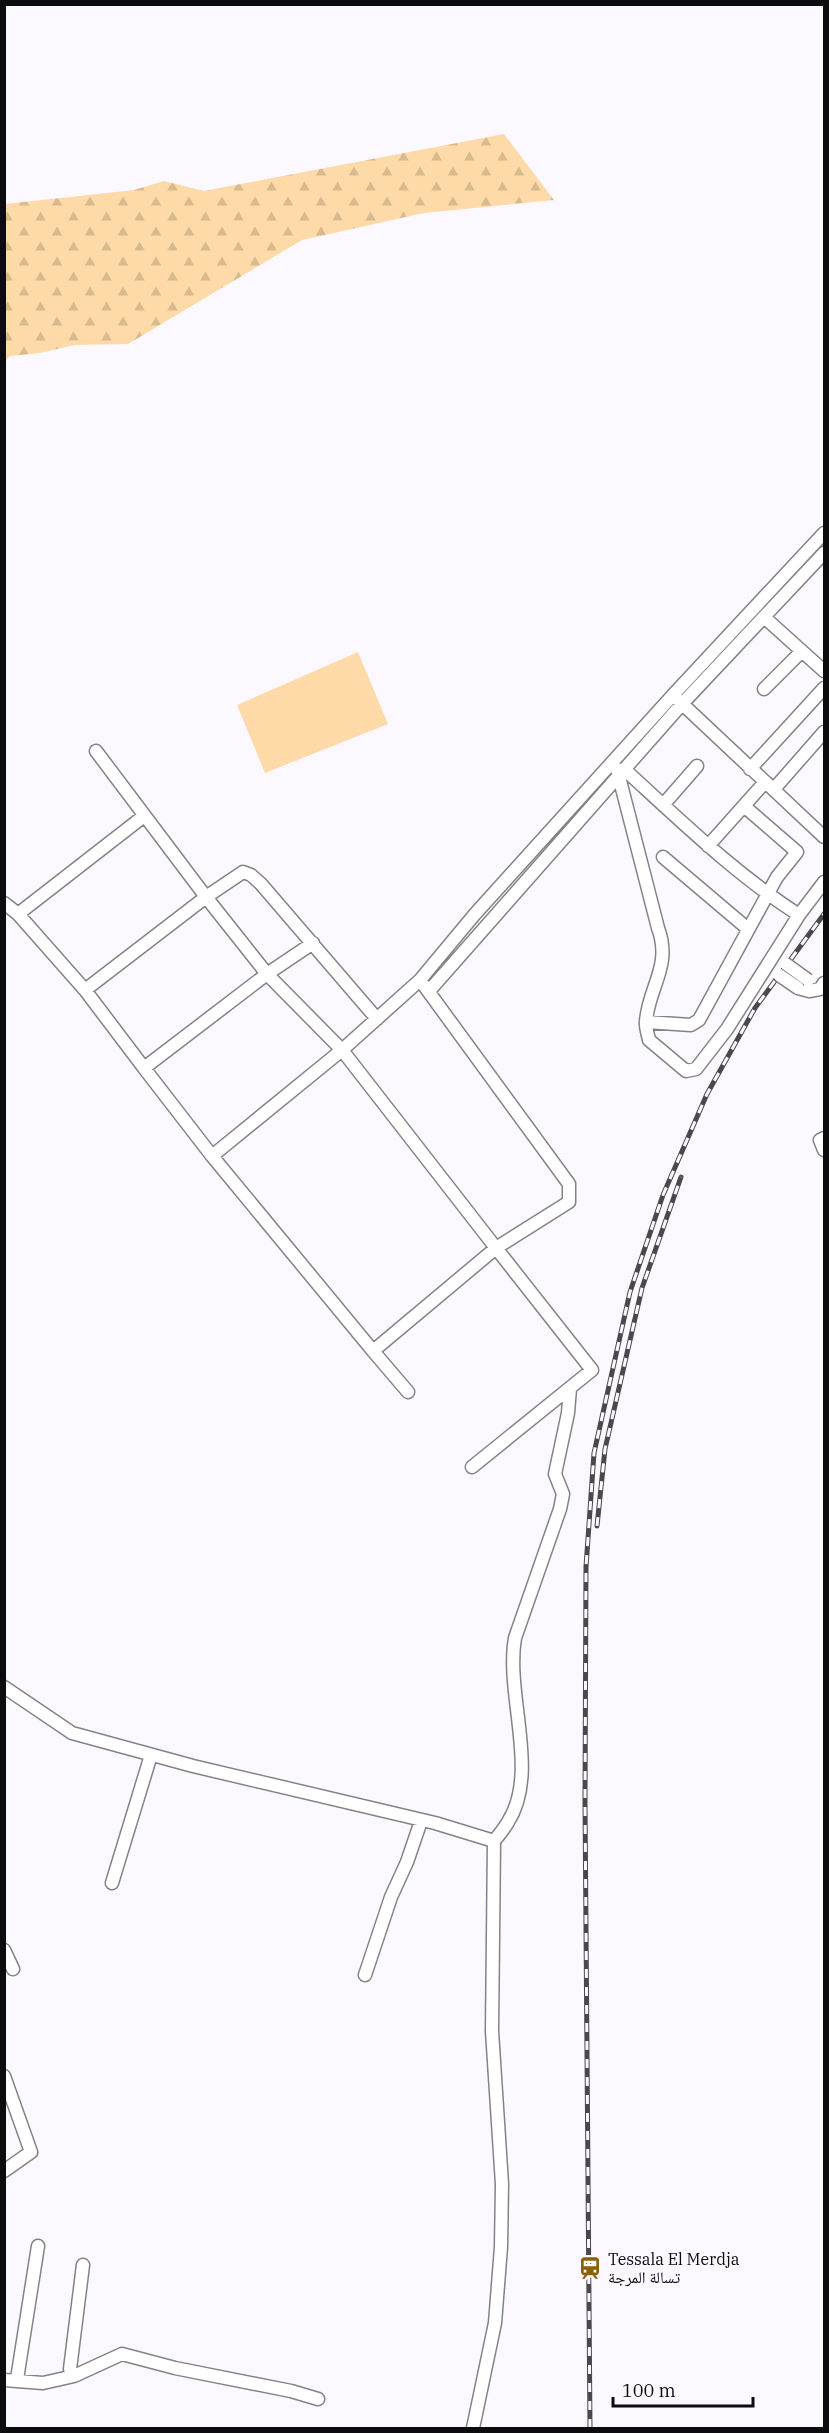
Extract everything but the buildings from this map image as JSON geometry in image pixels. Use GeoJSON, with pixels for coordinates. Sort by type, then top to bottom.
{"type":"FeatureCollection","features":[{"type":"Feature","properties":{"kind":"street"},"geometry":{"type":"LineString","coordinates":[[429,991],[677,700],[825,533]]}},
{"type":"Feature","properties":{"kind":"street"},"geometry":{"type":"LineString","coordinates":[[677,700],[764,617],[825,553]]}},
{"type":"Feature","properties":{"kind":"street"},"geometry":{"type":"LineString","coordinates":[[764,617],[825,671]]}},
{"type":"Feature","properties":{"kind":"street"},"geometry":{"type":"LineString","coordinates":[[764,689],[802,651]]}},
{"type":"Feature","properties":{"kind":"street"},"geometry":{"type":"LineString","coordinates":[[750,769],[825,688]]}},
{"type":"Feature","properties":{"kind":"street"},"geometry":{"type":"LineString","coordinates":[[677,700],[825,837]]}},
{"type":"Feature","properties":{"kind":"street"},"geometry":{"type":"LineString","coordinates":[[708,846],[744,806],[770,785],[825,732]]}},
{"type":"Feature","properties":{"kind":"street"},"geometry":{"type":"LineString","coordinates":[[96,751],[267,974],[342,1050],[592,1370],[472,1467]]}},
{"type":"Feature","properties":{"kind":"street"},"geometry":{"type":"LineString","coordinates":[[663,805],[697,765]]}},
{"type":"Feature","properties":{"kind":"street"},"geometry":{"type":"LineString","coordinates":[[619,769],[768,895],[799,915]]}},
{"type":"Feature","properties":{"kind":"street"},"geometry":{"type":"LineString","coordinates":[[212,1156],[342,1050],[420,980],[475,914],[619,769]]}},
{"type":"Feature","properties":{"kind":"street"},"geometry":{"type":"LineString","coordinates":[[619,769],[655,918],[664,944],[663,959],[646,1022],[649,1040],[686,1071],[696,1069],[727,1029],[799,915],[825,882]]}},
{"type":"Feature","properties":{"kind":"street"},"geometry":{"type":"LineString","coordinates":[[646,1022],[691,1025],[699,1020],[777,877],[797,852],[744,806]]}},
{"type":"Feature","properties":{"kind":"street"},"geometry":{"type":"LineString","coordinates":[[18,914],[144,816]]}},
{"type":"Feature","properties":{"kind":"street"},"geometry":{"type":"LineString","coordinates":[[663,856],[748,929]]}},
{"type":"Feature","properties":{"kind":"street"},"geometry":{"type":"LineString","coordinates":[[85,990],[206,897],[243,872],[251,875],[261,884],[377,1019]]}},
{"type":"Feature","properties":{"kind":"street"},"geometry":{"type":"LineString","coordinates":[[4,903],[18,914],[85,990],[212,1156],[408,1392]]}},
{"type":"Feature","properties":{"kind":"street"},"geometry":{"type":"LineString","coordinates":[[144,1068],[267,974],[313,943]]}},
{"type":"Feature","properties":{"kind":"street"},"geometry":{"type":"LineString","coordinates":[[770,961],[803,984],[825,982]]}},
{"type":"Feature","properties":{"kind":"street"},"geometry":{"type":"LineString","coordinates":[[373,1351],[496,1248],[569,1202],[569,1184],[420,980]]}},
{"type":"Feature","properties":{"kind":"street"},"geometry":{"type":"LineString","coordinates":[[825,1138],[820,1140],[825,1150]]}},
{"type":"Feature","properties":{"kind":"street"},"geometry":{"type":"LineString","coordinates":[[473,2428],[495,2323],[501,2247],[501,2184],[492,2031],[494,1841],[510,1820],[521,1785],[522,1764],[512,1659],[515,1638],[560,1509],[563,1494],[555,1474],[568,1413],[570,1388]]}},
{"type":"Feature","properties":{"kind":"street"},"geometry":{"type":"LineString","coordinates":[[4,1687],[72,1733],[151,1755],[421,1821],[435,1822],[494,1841]]}},
{"type":"Feature","properties":{"kind":"street"},"geometry":{"type":"LineString","coordinates":[[112,1883],[151,1755]]}},
{"type":"Feature","properties":{"kind":"street"},"geometry":{"type":"LineString","coordinates":[[365,1975],[391,1897],[407,1862],[421,1821]]}},
{"type":"Feature","properties":{"kind":"street"},"geometry":{"type":"LineString","coordinates":[[4,1950],[13,1969]]}},
{"type":"Feature","properties":{"kind":"street"},"geometry":{"type":"LineString","coordinates":[[4,2076],[31,2152],[4,2171]]}},
{"type":"Feature","properties":{"kind":"street"},"geometry":{"type":"LineString","coordinates":[[38,2246],[11,2380],[42,2383],[74,2376],[122,2355],[291,2391],[318,2399]]}},
{"type":"Feature","properties":{"kind":"street"},"geometry":{"type":"LineString","coordinates":[[74,2376],[70,2369],[83,2265]]}},
{"type":"Feature","properties":{"kind":"green space"},"geometry":{"type":"Polygon","coordinates":[[[504,134],[554,200],[424,213],[302,240],[128,344],[75,345],[40,353],[10,356],[5,362],[5,204],[134,190],[164,181],[204,191],[504,134]]]}},
{"type":"Feature","properties":{"kind":"green space"},"geometry":{"type":"Polygon","coordinates":[[[358,652],[388,724],[265,773],[237,705],[358,652]]]}},
{"type":"Feature","properties":{"kind":"railway"},"geometry":{"type":"LineString","coordinates":[[590,2428],[585,1802],[586,1567],[594,1453],[630,1292],[663,1195],[707,1094],[755,1008],[824,914]]}},
{"type":"Feature","properties":{"kind":"railway"},"geometry":{"type":"LineString","coordinates":[[597,1526],[605,1449],[642,1288],[681,1177]]}},
{"type":"Feature","properties":{"kind":"place","name":"Tessala El Merdja تسالة المرجة"},"geometry":{"type":"Point","coordinates":[590,2268]}}]}
